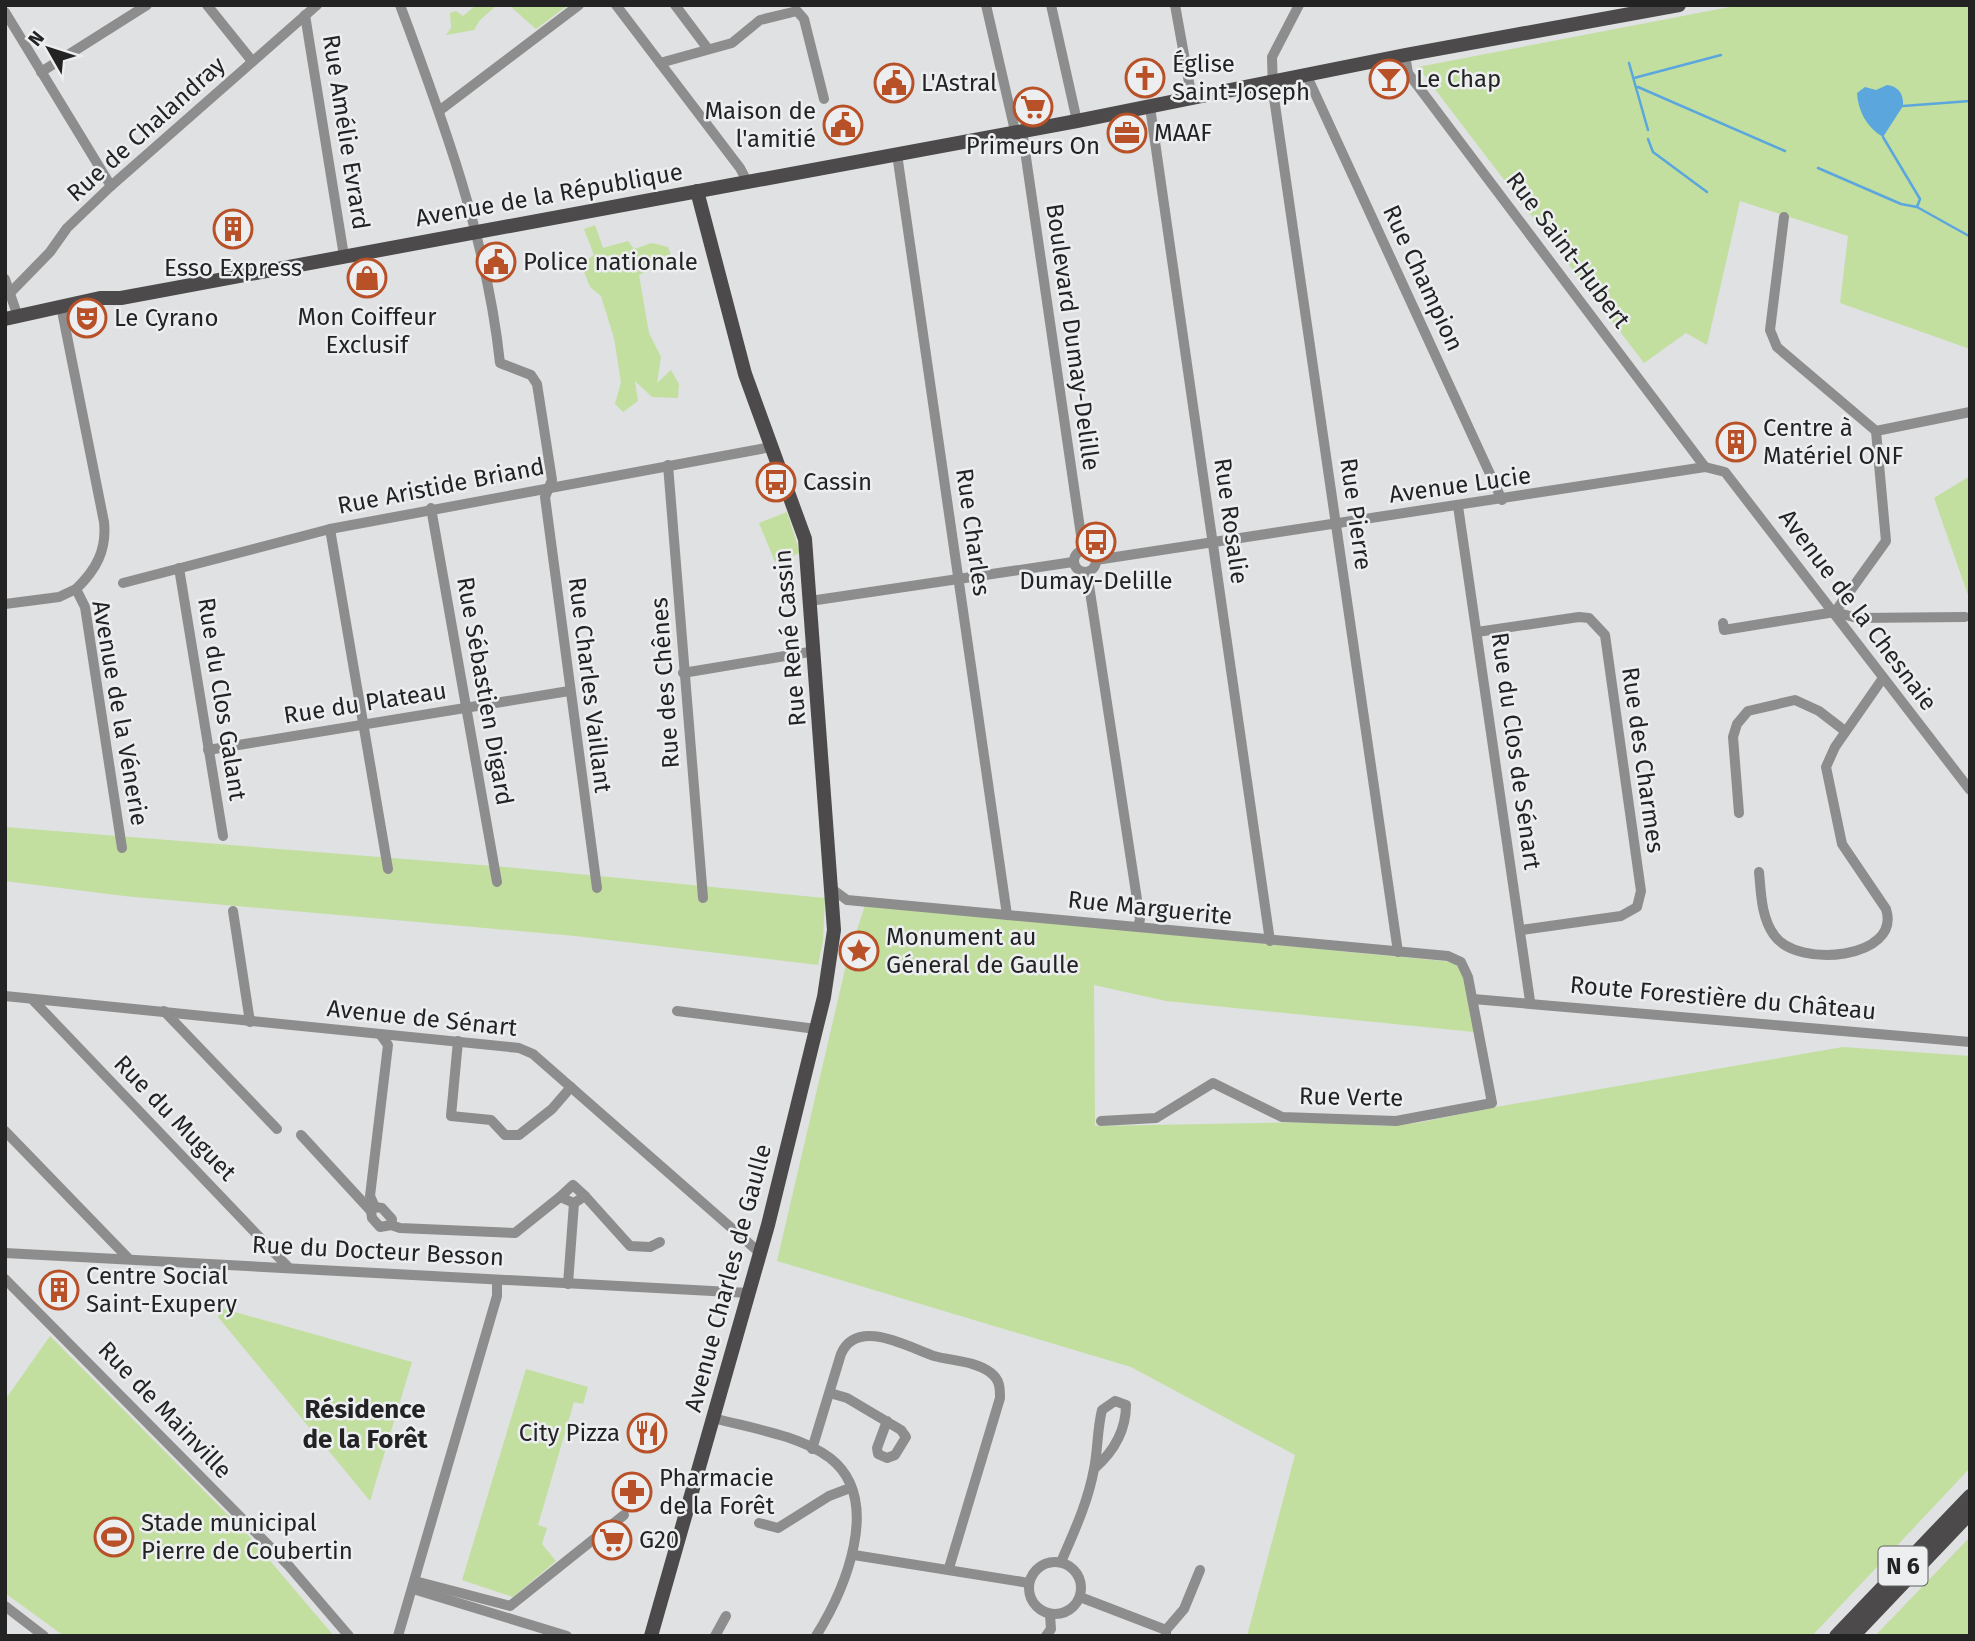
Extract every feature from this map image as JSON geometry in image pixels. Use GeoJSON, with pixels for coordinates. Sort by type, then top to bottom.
{"type":"FeatureCollection","features":[{"type":"Feature","properties":{"kind":"main road","name":"Avenue de la République"},"geometry":{"type":"LineString","coordinates":[[12,318],[61,306],[748,183],[1192,99],[1405,55],[1679,5]]}},
{"type":"Feature","properties":{"kind":"main road","name":"Rue René Cassin"},"geometry":{"type":"LineString","coordinates":[[697,191],[745,374],[805,539],[834,930]]}},
{"type":"Feature","properties":{"kind":"main road","name":"Avenue Charles de Gaulle"},"geometry":{"type":"LineString","coordinates":[[651,1636],[760,1253],[816,1029],[834,930]]}},
{"type":"Feature","properties":{"kind":"main road","name":"N 6"},"geometry":{"type":"LineString","coordinates":[[1836,1636],[1970,1496]]}},
{"type":"Feature","properties":{"kind":"main road","name":"N 6"},"geometry":{"type":"LineString","coordinates":[[1853,1636],[1970,1513]]}},
{"type":"Feature","properties":{"kind":"street"},"geometry":{"type":"LineString","coordinates":[[41,72],[147,5]]}},
{"type":"Feature","properties":{"kind":"street"},"geometry":{"type":"LineString","coordinates":[[207,5],[252,61]]}},
{"type":"Feature","properties":{"kind":"street","name":"Rue de Chalandray"},"geometry":{"type":"LineString","coordinates":[[11,292],[50,252],[67,228],[111,186],[317,5]]}},
{"type":"Feature","properties":{"kind":"street"},"geometry":{"type":"LineString","coordinates":[[400,5],[439,111],[475,231]]}},
{"type":"Feature","properties":{"kind":"street"},"geometry":{"type":"LineString","coordinates":[[439,111],[579,5]]}},
{"type":"Feature","properties":{"kind":"street"},"geometry":{"type":"LineString","coordinates":[[616,5],[740,168],[748,183]]}},
{"type":"Feature","properties":{"kind":"street"},"geometry":{"type":"LineString","coordinates":[[675,5],[709,49]]}},
{"type":"Feature","properties":{"kind":"street","name":"Boulevard Dumay-Delille"},"geometry":{"type":"LineString","coordinates":[[986,5],[1018,130],[1083,549]]}},
{"type":"Feature","properties":{"kind":"street"},"geometry":{"type":"LineString","coordinates":[[1051,5],[1077,121]]}},
{"type":"Feature","properties":{"kind":"street"},"geometry":{"type":"LineString","coordinates":[[1175,5],[1192,99]]}},
{"type":"Feature","properties":{"kind":"street","name":"Rue Pierre"},"geometry":{"type":"LineString","coordinates":[[1299,5],[1272,57],[1273,82],[1398,952]]}},
{"type":"Feature","properties":{"kind":"street"},"geometry":{"type":"LineString","coordinates":[[660,63],[732,43],[760,20],[797,11],[804,19],[824,99]]}},
{"type":"Feature","properties":{"kind":"street"},"geometry":{"type":"LineString","coordinates":[[5,12],[111,186]]}},
{"type":"Feature","properties":{"kind":"street","name":"Rue Amélie Evrard"},"geometry":{"type":"LineString","coordinates":[[306,15],[344,256]]}},
{"type":"Feature","properties":{"kind":"street","name":"Rue Saint-Hubert"},"geometry":{"type":"LineString","coordinates":[[1405,55],[1408,73],[1705,467]]}},
{"type":"Feature","properties":{"kind":"street","name":"Rue Champion"},"geometry":{"type":"LineString","coordinates":[[1306,74],[1502,500]]}},
{"type":"Feature","properties":{"kind":"street","name":"Rue Rosalie"},"geometry":{"type":"LineString","coordinates":[[1150,107],[1270,941]]}},
{"type":"Feature","properties":{"kind":"street","name":"Rue Charles"},"geometry":{"type":"LineString","coordinates":[[897,154],[1007,915]]}},
{"type":"Feature","properties":{"kind":"street"},"geometry":{"type":"LineString","coordinates":[[1784,217],[1770,330],[1777,347],[1876,430],[1886,541],[1835,612]]}},
{"type":"Feature","properties":{"kind":"street","name":"Rue Charles Vaillant"},"geometry":{"type":"LineString","coordinates":[[475,231],[500,363],[531,375],[537,384],[552,480],[545,497],[597,888]]}},
{"type":"Feature","properties":{"kind":"street"},"geometry":{"type":"LineString","coordinates":[[5,279],[11,292],[12,318]]}},
{"type":"Feature","properties":{"kind":"street","name":"Avenue de la Vénerie"},"geometry":{"type":"LineString","coordinates":[[61,306],[106,535],[101,556],[89,576],[76,589],[85,607],[122,848]]}},
{"type":"Feature","properties":{"kind":"street"},"geometry":{"type":"LineString","coordinates":[[1876,430],[1970,412]]}},
{"type":"Feature","properties":{"kind":"street","name":"Rue Aristide Briand"},"geometry":{"type":"LineString","coordinates":[[123,583],[330,528],[771,447]]}},
{"type":"Feature","properties":{"kind":"street","name":"Rue des Chênes"},"geometry":{"type":"LineString","coordinates":[[668,465],[703,898]]}},
{"type":"Feature","properties":{"kind":"street","name":"Avenue Lucie"},"geometry":{"type":"LineString","coordinates":[[1096,560],[1705,467]]}},
{"type":"Feature","properties":{"kind":"street","name":"Avenue de la Chesnaie"},"geometry":{"type":"LineString","coordinates":[[1705,467],[1726,472],[1970,790]]}},
{"type":"Feature","properties":{"kind":"street","name":"Rue du Clos de Sénart"},"geometry":{"type":"LineString","coordinates":[[1458,506],[1530,1001]]}},
{"type":"Feature","properties":{"kind":"street","name":"Rue Sébastien Digard"},"geometry":{"type":"LineString","coordinates":[[431,508],[497,882]]}},
{"type":"Feature","properties":{"kind":"street"},"geometry":{"type":"LineString","coordinates":[[330,528],[388,869]]}},
{"type":"Feature","properties":{"kind":"street"},"geometry":{"type":"LineString","coordinates":[[1083,549],[1093,553],[1096,560],[1095,566],[1087,572],[1077,569],[1073,562],[1076,553],[1083,549]]}},
{"type":"Feature","properties":{"kind":"street"},"geometry":{"type":"LineString","coordinates":[[810,601],[1073,562]]}},
{"type":"Feature","properties":{"kind":"street","name":"Rue du Clos Galant"},"geometry":{"type":"LineString","coordinates":[[179,568],[223,836]]}},
{"type":"Feature","properties":{"kind":"street"},"geometry":{"type":"LineString","coordinates":[[1087,572],[1140,919],[1139,927]]}},
{"type":"Feature","properties":{"kind":"street"},"geometry":{"type":"LineString","coordinates":[[5,604],[59,597],[76,589]]}},
{"type":"Feature","properties":{"kind":"street"},"geometry":{"type":"LineString","coordinates":[[1723,623],[1724,630],[1835,612],[1857,618],[1965,617]]}},
{"type":"Feature","properties":{"kind":"street","name":"Rue des Charmes"},"geometry":{"type":"LineString","coordinates":[[1478,632],[1579,617],[1589,618],[1605,635],[1641,891],[1637,907],[1621,916],[1521,930]]}},
{"type":"Feature","properties":{"kind":"street"},"geometry":{"type":"LineString","coordinates":[[683,673],[815,651]]}},
{"type":"Feature","properties":{"kind":"street"},"geometry":{"type":"LineString","coordinates":[[1759,872],[1762,906],[1768,923],[1774,935],[1788,949],[1806,954],[1858,952],[1886,930],[1889,919],[1886,909],[1842,845],[1826,767],[1845,731],[1883,678]]}},
{"type":"Feature","properties":{"kind":"street","name":"Rue du Plateau"},"geometry":{"type":"LineString","coordinates":[[208,750],[569,691]]}},
{"type":"Feature","properties":{"kind":"street"},"geometry":{"type":"LineString","coordinates":[[1738,813],[1733,737],[1737,724],[1748,711],[1794,699],[1819,711],[1845,731]]}},
{"type":"Feature","properties":{"kind":"street"},"geometry":{"type":"LineString","coordinates":[[832,889],[847,900],[834,930]]}},
{"type":"Feature","properties":{"kind":"street","name":"Rue Marguerite"},"geometry":{"type":"LineString","coordinates":[[847,900],[1448,956],[1461,962],[1473,999]]}},
{"type":"Feature","properties":{"kind":"street"},"geometry":{"type":"LineString","coordinates":[[233,911],[250,1022]]}},
{"type":"Feature","properties":{"kind":"street","name":"Avenue de Sénart"},"geometry":{"type":"LineString","coordinates":[[5,996],[458,1041],[511,1047],[533,1054],[760,1253]]}},
{"type":"Feature","properties":{"kind":"street","name":"Rue du Muguet"},"geometry":{"type":"LineString","coordinates":[[32,999],[288,1267]]}},
{"type":"Feature","properties":{"kind":"street","name":"Route Forestière du Château"},"geometry":{"type":"LineString","coordinates":[[1473,999],[1530,1001],[1970,1042]]}},
{"type":"Feature","properties":{"kind":"street","name":"Rue Verte"},"geometry":{"type":"LineString","coordinates":[[1101,1121],[1156,1118],[1213,1083],[1282,1117],[1396,1121],[1492,1102],[1473,999]]}},
{"type":"Feature","properties":{"kind":"street"},"geometry":{"type":"LineString","coordinates":[[164,1011],[277,1129]]}},
{"type":"Feature","properties":{"kind":"street"},"geometry":{"type":"LineString","coordinates":[[677,1011],[816,1029]]}},
{"type":"Feature","properties":{"kind":"street"},"geometry":{"type":"LineString","coordinates":[[373,1209],[370,1196],[388,1045],[380,1034]]}},
{"type":"Feature","properties":{"kind":"street"},"geometry":{"type":"LineString","coordinates":[[458,1041],[451,1116],[491,1120],[505,1135],[519,1135],[551,1109],[571,1087]]}},
{"type":"Feature","properties":{"kind":"street"},"geometry":{"type":"LineString","coordinates":[[5,1131],[128,1258]]}},
{"type":"Feature","properties":{"kind":"street"},"geometry":{"type":"LineString","coordinates":[[300,1135],[373,1209],[388,1213],[392,1219],[391,1225],[400,1228],[515,1233],[573,1185],[580,1200],[630,1246],[650,1247],[660,1241]]}},
{"type":"Feature","properties":{"kind":"street"},"geometry":{"type":"LineString","coordinates":[[559,1198],[580,1200]]}},
{"type":"Feature","properties":{"kind":"street"},"geometry":{"type":"LineString","coordinates":[[568,1284],[580,1200]]}},
{"type":"Feature","properties":{"kind":"street","name":"Rue du Docteur Besson"},"geometry":{"type":"LineString","coordinates":[[5,1254],[128,1258],[749,1293]]}},
{"type":"Feature","properties":{"kind":"street"},"geometry":{"type":"LineString","coordinates":[[398,1636],[497,1296],[497,1280]]}},
{"type":"Feature","properties":{"kind":"street","name":"Rue de Mainville"},"geometry":{"type":"LineString","coordinates":[[7,1284],[289,1566],[349,1636]]}},
{"type":"Feature","properties":{"kind":"street"},"geometry":{"type":"LineString","coordinates":[[813,1449],[844,1346],[865,1337],[886,1338],[935,1356],[984,1368],[994,1375],[1000,1385],[1000,1398],[949,1568]]}},
{"type":"Feature","properties":{"kind":"street"},"geometry":{"type":"LineString","coordinates":[[830,1393],[847,1398],[887,1421]]}},
{"type":"Feature","properties":{"kind":"street"},"geometry":{"type":"LineString","coordinates":[[1060,1562],[1087,1499],[1095,1468],[1096,1437],[1102,1410],[1115,1401],[1126,1405],[1126,1420],[1117,1442],[1110,1455],[1095,1468]]}},
{"type":"Feature","properties":{"kind":"street"},"geometry":{"type":"LineString","coordinates":[[713,1418],[813,1449],[829,1458],[843,1471],[855,1508],[853,1555],[837,1599],[816,1636]]}},
{"type":"Feature","properties":{"kind":"street"},"geometry":{"type":"LineString","coordinates":[[759,1523],[778,1528],[829,1496],[850,1488]]}},
{"type":"Feature","properties":{"kind":"street"},"geometry":{"type":"LineString","coordinates":[[414,1585],[510,1606],[624,1516]]}},
{"type":"Feature","properties":{"kind":"street"},"geometry":{"type":"LineString","coordinates":[[853,1555],[949,1568],[1028,1583]]}},
{"type":"Feature","properties":{"kind":"street"},"geometry":{"type":"LineString","coordinates":[[1060,1562],[1069,1566],[1080,1578],[1080,1597],[1070,1610],[1050,1615],[1034,1606],[1028,1583],[1042,1565],[1060,1562]]}},
{"type":"Feature","properties":{"kind":"street"},"geometry":{"type":"LineString","coordinates":[[1080,1597],[1166,1633],[1184,1609],[1200,1570]]}},
{"type":"Feature","properties":{"kind":"street"},"geometry":{"type":"LineString","coordinates":[[414,1585],[567,1636]]}},
{"type":"Feature","properties":{"kind":"street"},"geometry":{"type":"LineString","coordinates":[[5,1606],[44,1636]]}},
{"type":"Feature","properties":{"kind":"street"},"geometry":{"type":"LineString","coordinates":[[1046,1636],[1051,1629],[1050,1615]]}},
{"type":"Feature","properties":{"kind":"street"},"geometry":{"type":"LineString","coordinates":[[715,1636],[726,1616]]}},
{"type":"Feature","properties":{"kind":"green space"},"geometry":{"type":"Polygon","coordinates":[[[476,5],[497,5],[480,20],[474,30],[446,35],[451,28],[450,13],[456,11],[463,16],[476,5]]]}},
{"type":"Feature","properties":{"kind":"green space"},"geometry":{"type":"Polygon","coordinates":[[[509,5],[568,5],[536,29],[509,5]]]}},
{"type":"Feature","properties":{"kind":"green space"},"geometry":{"type":"Polygon","coordinates":[[[1740,5],[1970,5],[1970,349],[1840,303],[1848,236],[1740,201],[1707,345],[1686,333],[1644,363],[1418,67],[1740,5]]]}},
{"type":"Feature","properties":{"kind":"green space"},"geometry":{"type":"Polygon","coordinates":[[[595,225],[603,248],[628,241],[634,249],[652,243],[668,247],[673,261],[639,275],[649,333],[661,357],[657,383],[671,370],[679,384],[678,398],[652,397],[635,381],[638,401],[623,412],[615,404],[621,382],[614,338],[601,296],[590,287],[581,264],[594,255],[584,229],[595,225]]]}},
{"type":"Feature","properties":{"kind":"green space"},"geometry":{"type":"Polygon","coordinates":[[[1970,476],[1970,612],[1968,595],[1934,498],[1970,476]]]}},
{"type":"Feature","properties":{"kind":"green space"},"geometry":{"type":"Polygon","coordinates":[[[787,512],[800,553],[775,562],[759,523],[787,512]]]}},
{"type":"Feature","properties":{"kind":"green space"},"geometry":{"type":"Polygon","coordinates":[[[5,827],[505,867],[825,898],[823,941],[818,965],[575,936],[124,896],[5,881],[5,827]]]}},
{"type":"Feature","properties":{"kind":"green space"},"geometry":{"type":"Polygon","coordinates":[[[865,905],[1453,962],[1463,972],[1474,1032],[1166,1001],[1094,985],[1095,1126],[1316,1122],[1385,1126],[1417,1123],[1843,1047],[1970,1056],[1970,1468],[1812,1636],[1247,1636],[1295,1455],[1131,1367],[777,1261],[847,961],[865,905]]]}},
{"type":"Feature","properties":{"kind":"green space"},"geometry":{"type":"Polygon","coordinates":[[[221,1308],[412,1362],[370,1501],[218,1317],[221,1308]]]}},
{"type":"Feature","properties":{"kind":"green space"},"geometry":{"type":"Polygon","coordinates":[[[50,1336],[248,1535],[334,1636],[64,1636],[5,1593],[5,1400],[50,1336]]]}},
{"type":"Feature","properties":{"kind":"green space"},"geometry":{"type":"Polygon","coordinates":[[[526,1369],[588,1387],[583,1404],[574,1402],[538,1525],[547,1528],[542,1544],[556,1561],[513,1597],[462,1580],[526,1369]]]}},
{"type":"Feature","properties":{"kind":"green space"},"geometry":{"type":"Polygon","coordinates":[[[1970,1537],[1970,1636],[1875,1636],[1970,1537]]]}},
{"type":"Feature","properties":{"kind":"water"},"geometry":{"type":"Polygon","coordinates":[[[1887,85],[1900,92],[1903,106],[1883,137],[1872,129],[1864,118],[1857,93],[1865,87],[1876,90],[1887,85]]]}},
{"type":"Feature","properties":{"kind":"waterway"},"geometry":{"type":"LineString","coordinates":[[1634,78],[1721,55]]}},
{"type":"Feature","properties":{"kind":"waterway"},"geometry":{"type":"LineString","coordinates":[[1629,63],[1648,130]]}},
{"type":"Feature","properties":{"kind":"waterway"},"geometry":{"type":"LineString","coordinates":[[1638,87],[1785,151]]}},
{"type":"Feature","properties":{"kind":"waterway"},"geometry":{"type":"LineString","coordinates":[[1903,106],[1970,101]]}},
{"type":"Feature","properties":{"kind":"waterway"},"geometry":{"type":"LineString","coordinates":[[1883,137],[1920,199],[1917,207]]}},
{"type":"Feature","properties":{"kind":"waterway"},"geometry":{"type":"LineString","coordinates":[[1648,139],[1653,152],[1707,192]]}},
{"type":"Feature","properties":{"kind":"waterway"},"geometry":{"type":"LineString","coordinates":[[1818,168],[1901,204],[1917,207],[1969,236]]}},
{"type":"Feature","properties":{"kind":"place","name":"Église Saint-Joseph"},"geometry":{"type":"Point","coordinates":[1145,78]}},
{"type":"Feature","properties":{"kind":"place","name":"Le Chap"},"geometry":{"type":"Point","coordinates":[1389,79]}},
{"type":"Feature","properties":{"kind":"place","name":"L'Astral"},"geometry":{"type":"Point","coordinates":[894,83]}},
{"type":"Feature","properties":{"kind":"place","name":"Primeurs On"},"geometry":{"type":"Point","coordinates":[1033,107]}},
{"type":"Feature","properties":{"kind":"place","name":"Maison de l'amitié"},"geometry":{"type":"Point","coordinates":[843,125]}},
{"type":"Feature","properties":{"kind":"place","name":"MAAF"},"geometry":{"type":"Point","coordinates":[1127,133]}},
{"type":"Feature","properties":{"kind":"place","name":"Esso Express"},"geometry":{"type":"Point","coordinates":[233,229]}},
{"type":"Feature","properties":{"kind":"place","name":"Police nationale"},"geometry":{"type":"Point","coordinates":[496,262]}},
{"type":"Feature","properties":{"kind":"place","name":"Mon Coiffeur Exclusif"},"geometry":{"type":"Point","coordinates":[367,278]}},
{"type":"Feature","properties":{"kind":"place","name":"Le Cyrano"},"geometry":{"type":"Point","coordinates":[87,318]}},
{"type":"Feature","properties":{"kind":"place","name":"Centre à Matériel ONF"},"geometry":{"type":"Point","coordinates":[1736,442]}},
{"type":"Feature","properties":{"kind":"place","name":"Cassin"},"geometry":{"type":"Point","coordinates":[776,482]}},
{"type":"Feature","properties":{"kind":"place","name":"Dumay-Delille"},"geometry":{"type":"Point","coordinates":[1096,542]}},
{"type":"Feature","properties":{"kind":"place","name":"Monument au Géneral de Gaulle"},"geometry":{"type":"Point","coordinates":[859,951]}},
{"type":"Feature","properties":{"kind":"place","name":"Centre Social Saint-Exupery"},"geometry":{"type":"Point","coordinates":[59,1290]}},
{"type":"Feature","properties":{"kind":"place","name":"City Pizza"},"geometry":{"type":"Point","coordinates":[647,1433]}},
{"type":"Feature","properties":{"kind":"place","name":"Pharmacie de la Forêt"},"geometry":{"type":"Point","coordinates":[632,1492]}},
{"type":"Feature","properties":{"kind":"place","name":"Stade municipal Pierre de Coubertin"},"geometry":{"type":"Point","coordinates":[114,1537]}},
{"type":"Feature","properties":{"kind":"place","name":"G20"},"geometry":{"type":"Point","coordinates":[612,1540]}},
{"type":"Feature","properties":{"kind":"district","name":"Résidence de la Forêt"},"geometry":{"type":"Point","coordinates":[365,1424]}}]}
